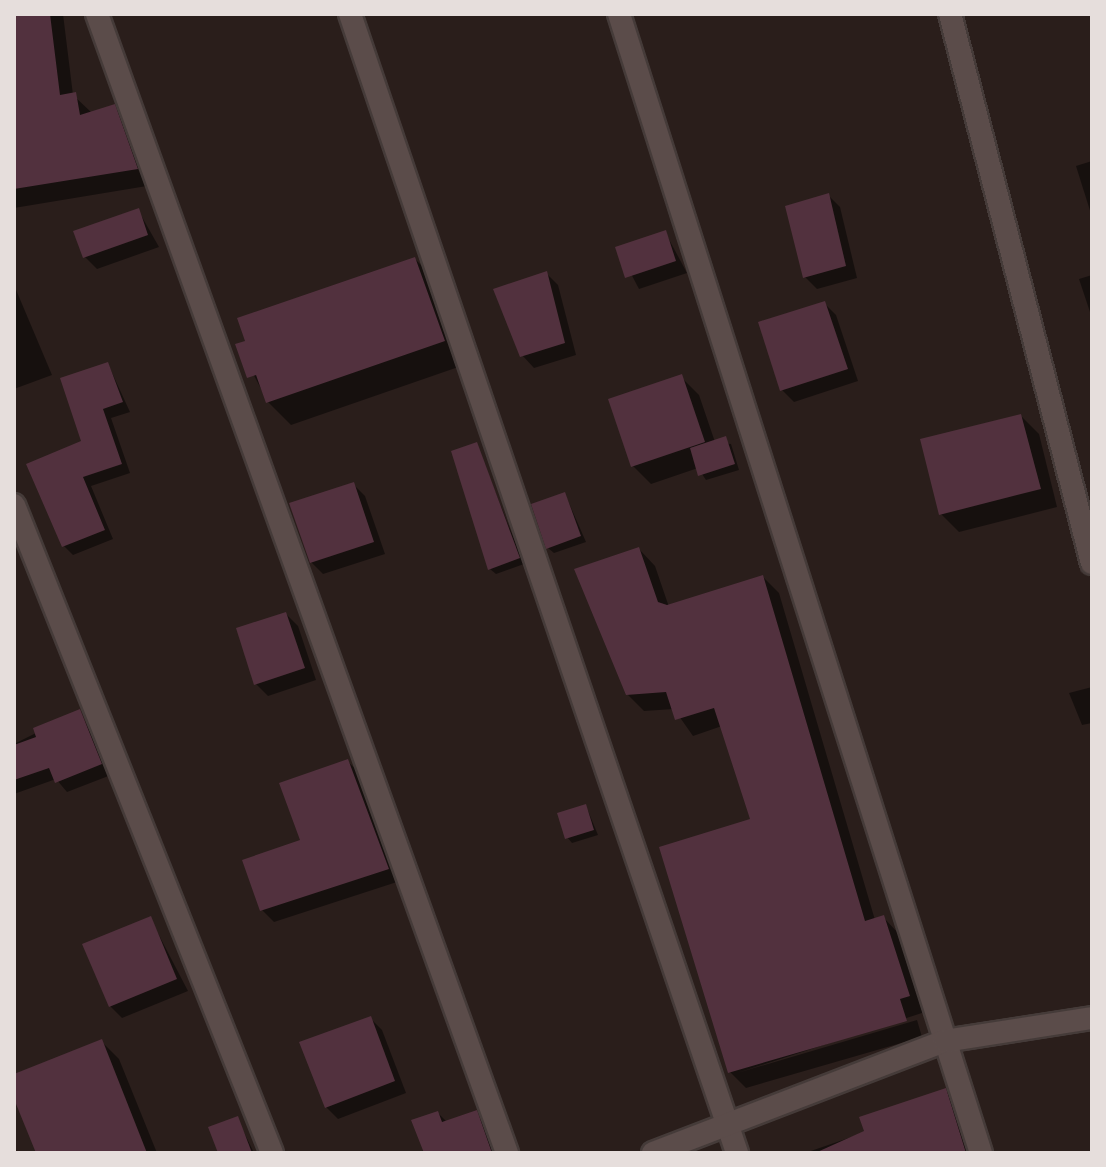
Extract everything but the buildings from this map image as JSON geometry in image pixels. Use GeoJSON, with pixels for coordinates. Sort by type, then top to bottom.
{"type":"FeatureCollection","features":[{"type":"Feature","properties":{"kind":"street"},"geometry":{"type":"LineString","coordinates":[[97,14],[507,1153]]}},
{"type":"Feature","properties":{"kind":"street"},"geometry":{"type":"LineString","coordinates":[[350,14],[737,1153]]}},
{"type":"Feature","properties":{"kind":"street"},"geometry":{"type":"LineString","coordinates":[[619,14],[981,1153]]}},
{"type":"Feature","properties":{"kind":"street"},"geometry":{"type":"LineString","coordinates":[[950,14],[1092,563]]}},
{"type":"Feature","properties":{"kind":"street"},"geometry":{"type":"LineString","coordinates":[[14,505],[272,1153]]}},
{"type":"Feature","properties":{"kind":"street"},"geometry":{"type":"LineString","coordinates":[[653,1153],[725,1120],[945,1041],[1092,1018]]}}]}
